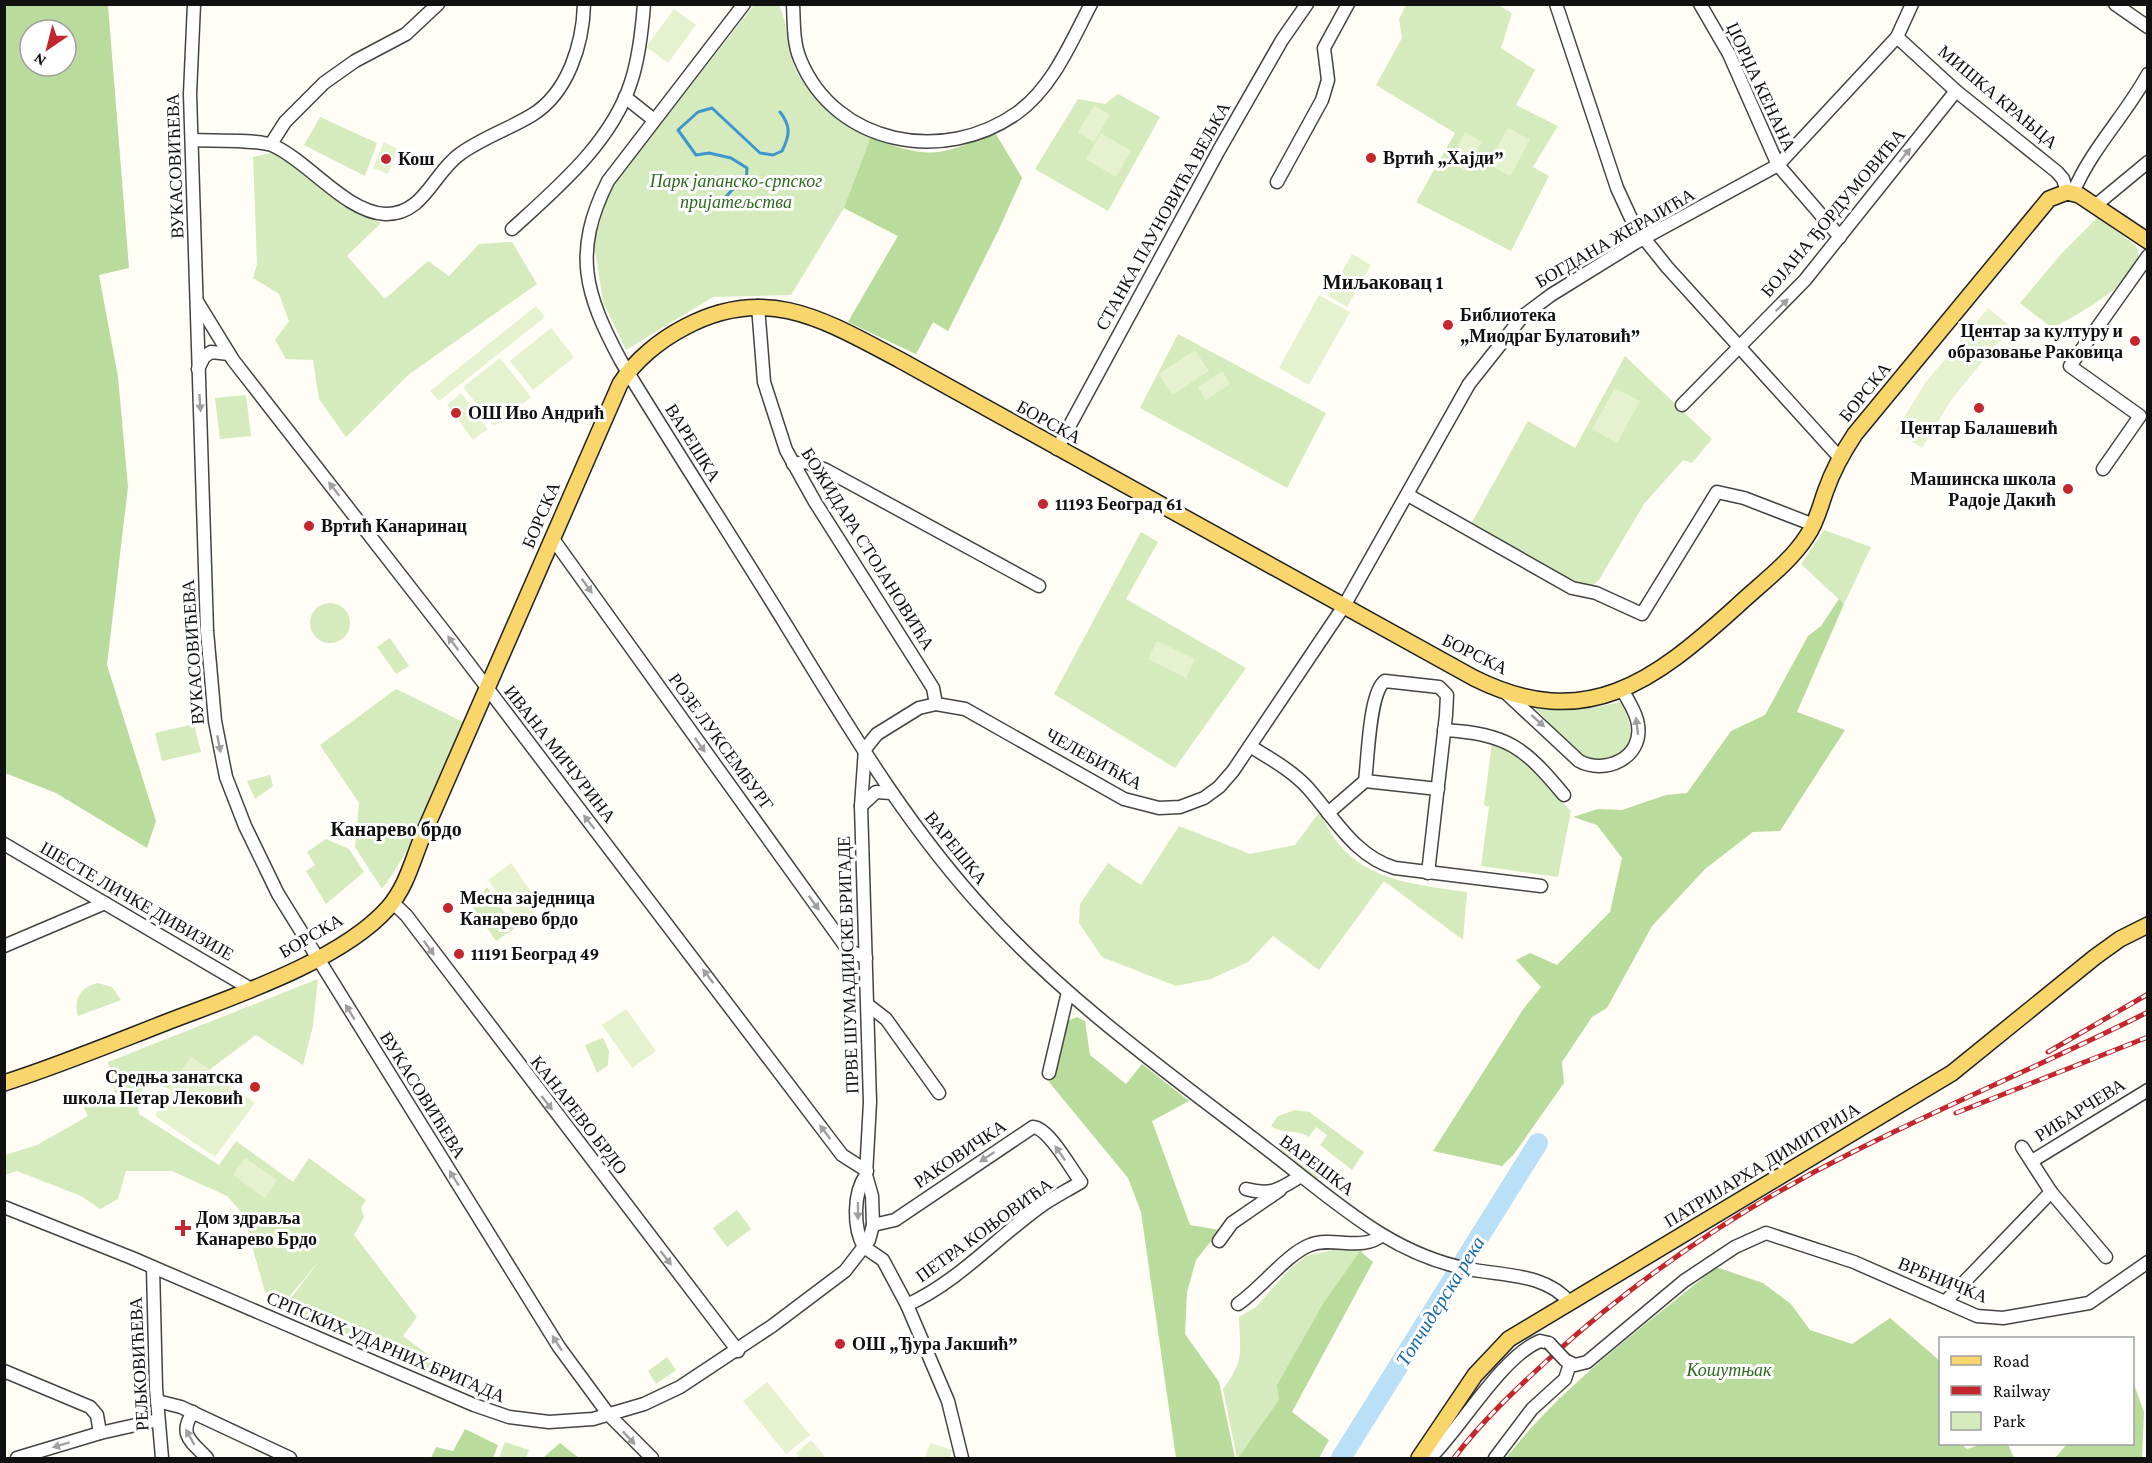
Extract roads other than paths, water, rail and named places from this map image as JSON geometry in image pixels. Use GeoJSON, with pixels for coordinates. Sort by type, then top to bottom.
{"type":"FeatureCollection","features":[{"type":"Feature","properties":{"kind":"main road","name":"БОРСКА"},"geometry":{"type":"LineString","coordinates":[[4,1083],[67,1061],[251,989],[318,958],[362,930],[392,902],[406,882],[423,835],[488,690],[601,423],[627,372],[660,343],[703,317],[735,308],[758,306],[779,307],[817,318],[890,355],[1344,606],[1502,690],[1530,698],[1566,701],[1591,699],[1623,691],[1653,674],[1695,643],[1798,549],[1814,525],[1840,458],[1863,423],[2043,205],[2054,195],[2070,192]]}},
{"type":"Feature","properties":{"kind":"main road","name":"МИШКА КРАЊЦА"},"geometry":{"type":"LineString","coordinates":[[2070,192],[2096,206],[2132,233],[2148,241]]}},
{"type":"Feature","properties":{"kind":"main road","name":"ПАТРИЈАРХА ДИМИТРИЈА"},"geometry":{"type":"LineString","coordinates":[[1419,1458],[1457,1399],[1500,1347],[1526,1327],[1570,1303],[1949,1075],[2042,1003],[2095,957],[2128,934],[2148,925]]}},
{"type":"Feature","properties":{"kind":"street","name":"ВУКАСОВИЋЕВА"},"geometry":{"type":"LineString","coordinates":[[194,4],[190,94],[198,303],[195,321],[209,674],[223,762],[245,826],[278,894],[574,1370],[609,1415],[652,1458]]}},
{"type":"Feature","properties":{"kind":"street"},"geometry":{"type":"LineString","coordinates":[[270,144],[285,122],[319,88],[356,61],[406,34],[438,4]]}},
{"type":"Feature","properties":{"kind":"street"},"geometry":{"type":"LineString","coordinates":[[192,140],[270,144],[291,154],[359,206],[384,214],[400,212],[421,200],[459,154],[531,116],[552,97],[569,71],[580,40],[584,4]]}},
{"type":"Feature","properties":{"kind":"street"},"geometry":{"type":"LineString","coordinates":[[512,229],[577,166],[605,131],[625,97],[635,68],[644,4]]}},
{"type":"Feature","properties":{"kind":"street","name":"ВАРЕШКА"},"geometry":{"type":"LineString","coordinates":[[744,4],[608,181],[592,218],[588,246],[588,286],[603,330],[627,372],[864,754],[968,893],[1005,933],[1068,992],[1301,1176],[1382,1235],[1415,1254],[1441,1263],[1546,1282],[1560,1291],[1570,1303]]}},
{"type":"Feature","properties":{"kind":"street"},"geometry":{"type":"LineString","coordinates":[[793,4],[796,47],[800,58],[825,98],[845,116],[870,129],[901,140],[927,144],[975,135],[1024,106],[1047,84],[1091,4]]}},
{"type":"Feature","properties":{"kind":"street","name":"СТАНКА ПАУНОВИЋА ВЕЉКА"},"geometry":{"type":"LineString","coordinates":[[1057,448],[1219,150],[1282,40],[1307,4]]}},
{"type":"Feature","properties":{"kind":"street"},"geometry":{"type":"LineString","coordinates":[[1277,182],[1322,100],[1328,80],[1324,48],[1348,4]]}},
{"type":"Feature","properties":{"kind":"street"},"geometry":{"type":"LineString","coordinates":[[1557,4],[1617,188],[1631,220],[1644,239],[1840,458]]}},
{"type":"Feature","properties":{"kind":"street","name":"ЏОРЏА КЕНАНА"},"geometry":{"type":"LineString","coordinates":[[1700,4],[1729,54],[1778,165],[1840,237]]}},
{"type":"Feature","properties":{"kind":"street","name":"БОГДАНА ЖЕРАЈИЋА"},"geometry":{"type":"LineString","coordinates":[[1344,606],[1469,384],[1523,316],[1551,295],[1644,239],[1778,165],[1897,37],[1912,4]]}},
{"type":"Feature","properties":{"kind":"street"},"geometry":{"type":"LineString","coordinates":[[2115,4],[2148,27]]}},
{"type":"Feature","properties":{"kind":"street","name":"МИШКА КРАЊЦА"},"geometry":{"type":"LineString","coordinates":[[1897,37],[1956,91],[2057,172],[2070,192]]}},
{"type":"Feature","properties":{"kind":"street"},"geometry":{"type":"LineString","coordinates":[[2070,192],[2083,168],[2129,106],[2148,74]]}},
{"type":"Feature","properties":{"kind":"street","name":"БОЈАНА ЂОРДУМОВИЋА"},"geometry":{"type":"LineString","coordinates":[[1682,405],[1788,299],[1956,91]]}},
{"type":"Feature","properties":{"kind":"street"},"geometry":{"type":"LineString","coordinates":[[625,97],[654,120]]}},
{"type":"Feature","properties":{"kind":"street"},"geometry":{"type":"LineString","coordinates":[[2096,206],[2148,162]]}},
{"type":"Feature","properties":{"kind":"street"},"geometry":{"type":"LineString","coordinates":[[2103,469],[2140,416],[2070,366],[2148,256]]}},
{"type":"Feature","properties":{"kind":"street","name":"ИВАНА МИЧУРИНА"},"geometry":{"type":"LineString","coordinates":[[198,303],[229,354],[842,1155],[867,1173]]}},
{"type":"Feature","properties":{"kind":"street","name":"БОЖИДАРА СТОЈАНОВИЋА"},"geometry":{"type":"LineString","coordinates":[[758,306],[766,391],[792,464],[933,688],[936,704]]}},
{"type":"Feature","properties":{"kind":"street"},"geometry":{"type":"LineString","coordinates":[[197,370],[208,353],[220,351],[229,354]]}},
{"type":"Feature","properties":{"kind":"street"},"geometry":{"type":"LineString","coordinates":[[792,464],[806,462],[826,470],[1039,586]]}},
{"type":"Feature","properties":{"kind":"street"},"geometry":{"type":"LineString","coordinates":[[1408,495],[1572,588],[1596,593],[1642,614],[1717,492],[1744,498],[1814,525]]}},
{"type":"Feature","properties":{"kind":"street","name":"РОЗЕ ЛУКСЕМБУРГ"},"geometry":{"type":"LineString","coordinates":[[553,539],[848,950],[866,958]]}},
{"type":"Feature","properties":{"kind":"street","name":"ЧЕЛЕБИЋКА"},"geometry":{"type":"LineString","coordinates":[[936,704],[970,711],[1113,793],[1151,807],[1180,807],[1204,798],[1223,782],[1250,746],[1344,606]]}},
{"type":"Feature","properties":{"kind":"street"},"geometry":{"type":"LineString","coordinates":[[1328,813],[1365,781],[1375,698],[1381,684],[1385,681],[1443,690],[1447,695],[1428,873]]}},
{"type":"Feature","properties":{"kind":"street"},"geometry":{"type":"LineString","coordinates":[[1502,690],[1579,761],[1595,767],[1616,764],[1629,754],[1636,743],[1639,734],[1636,716],[1623,691]]}},
{"type":"Feature","properties":{"kind":"street"},"geometry":{"type":"LineString","coordinates":[[864,754],[867,744],[877,734],[919,708],[936,704]]}},
{"type":"Feature","properties":{"kind":"street"},"geometry":{"type":"LineString","coordinates":[[1444,730],[1482,733],[1506,741],[1533,760],[1564,795]]}},
{"type":"Feature","properties":{"kind":"street"},"geometry":{"type":"LineString","coordinates":[[1250,746],[1298,779],[1357,846],[1379,863],[1428,873],[1541,886]]}},
{"type":"Feature","properties":{"kind":"street","name":"ПРВЕ ШУМАДИЈСКЕ БРИГАДЕ"},"geometry":{"type":"LineString","coordinates":[[864,754],[861,806],[868,1005],[870,1135],[867,1173],[872,1196],[873,1225],[871,1236],[864,1247]]}},
{"type":"Feature","properties":{"kind":"street"},"geometry":{"type":"LineString","coordinates":[[1365,781],[1438,789]]}},
{"type":"Feature","properties":{"kind":"street"},"geometry":{"type":"LineString","coordinates":[[861,806],[876,792],[891,793]]}},
{"type":"Feature","properties":{"kind":"street","name":"ШЕСТЕ ЛИЧКЕ ДИВИЗИЈЕ"},"geometry":{"type":"LineString","coordinates":[[4,844],[251,989]]}},
{"type":"Feature","properties":{"kind":"street","name":"КАНАРЕВО БРДО"},"geometry":{"type":"LineString","coordinates":[[392,902],[406,915],[738,1351]]}},
{"type":"Feature","properties":{"kind":"street"},"geometry":{"type":"LineString","coordinates":[[4,946],[105,903]]}},
{"type":"Feature","properties":{"kind":"street"},"geometry":{"type":"LineString","coordinates":[[1049,1074],[1068,992]]}},
{"type":"Feature","properties":{"kind":"street"},"geometry":{"type":"LineString","coordinates":[[868,1005],[886,1019],[939,1093]]}},
{"type":"Feature","properties":{"kind":"street","name":"РИБАРЧЕВА"},"geometry":{"type":"LineString","coordinates":[[2032,1161],[2148,1090]]}},
{"type":"Feature","properties":{"kind":"street","name":"РАКОВИЧКА"},"geometry":{"type":"LineString","coordinates":[[873,1225],[895,1220],[1033,1127],[1040,1128],[1049,1137],[1081,1182]]}},
{"type":"Feature","properties":{"kind":"street"},"geometry":{"type":"LineString","coordinates":[[2022,1147],[2051,1192],[2106,1257]]}},
{"type":"Feature","properties":{"kind":"street","name":"ПРВЕ ШУМАДИЈСКЕ БРИГАДЕ"},"geometry":{"type":"LineString","coordinates":[[864,1247],[858,1233],[858,1193],[867,1173]]}},
{"type":"Feature","properties":{"kind":"street"},"geometry":{"type":"LineString","coordinates":[[1219,1241],[1232,1223],[1301,1176]]}},
{"type":"Feature","properties":{"kind":"street","name":"ПЕТРА КОЊОВИЋА"},"geometry":{"type":"LineString","coordinates":[[907,1305],[935,1291],[981,1257],[1040,1207],[1081,1182]]}},
{"type":"Feature","properties":{"kind":"street"},"geometry":{"type":"LineString","coordinates":[[1246,1190],[1260,1192],[1280,1190]]}},
{"type":"Feature","properties":{"kind":"street"},"geometry":{"type":"LineString","coordinates":[[1945,1302],[2051,1192]]}},
{"type":"Feature","properties":{"kind":"street","name":"СРПСКИХ УДАРНИХ БРИГАДА"},"geometry":{"type":"LineString","coordinates":[[4,1207],[498,1414],[546,1422],[584,1420],[609,1415],[664,1396],[738,1351],[839,1275],[864,1247]]}},
{"type":"Feature","properties":{"kind":"street","name":"ВРБНИЧКА"},"geometry":{"type":"LineString","coordinates":[[1567,1362],[1581,1365],[1587,1362],[1684,1281],[1752,1238],[1772,1234],[1867,1267],[1977,1316],[1995,1318],[2070,1308],[2096,1299],[2148,1262]]}},
{"type":"Feature","properties":{"kind":"street"},"geometry":{"type":"LineString","coordinates":[[1238,1304],[1260,1288],[1296,1253],[1308,1246],[1326,1242],[1367,1243],[1382,1235]]}},
{"type":"Feature","properties":{"kind":"street","name":"ПЕТРА КОЊОВИЋА"},"geometry":{"type":"LineString","coordinates":[[864,1247],[884,1260],[907,1305],[948,1401],[962,1458]]}},
{"type":"Feature","properties":{"kind":"street","name":"РЕЉКОВИЋЕВА"},"geometry":{"type":"LineString","coordinates":[[153,1268],[157,1401],[162,1458]]}},
{"type":"Feature","properties":{"kind":"street"},"geometry":{"type":"LineString","coordinates":[[1430,1458],[1489,1387],[1521,1354],[1540,1341],[1549,1343],[1567,1362],[1565,1379],[1532,1408],[1495,1458]]}},
{"type":"Feature","properties":{"kind":"street"},"geometry":{"type":"LineString","coordinates":[[4,1371],[90,1407],[97,1415],[100,1433]]}},
{"type":"Feature","properties":{"kind":"street"},"geometry":{"type":"LineString","coordinates":[[157,1401],[193,1412],[290,1458]]}},
{"type":"Feature","properties":{"kind":"street"},"geometry":{"type":"LineString","coordinates":[[193,1412],[185,1427],[186,1434],[207,1458]]}},
{"type":"Feature","properties":{"kind":"street"},"geometry":{"type":"LineString","coordinates":[[17,1458],[100,1433],[159,1420]]}},
{"type":"Feature","properties":{"kind":"waterway"},"geometry":{"type":"LineString","coordinates":[[724,199],[732,190],[746,183],[747,168],[731,158],[709,153],[696,155],[678,130],[698,112],[712,108],[760,153],[773,155],[782,151],[788,135],[788,126],[780,112]]}},
{"type":"Feature","properties":{"kind":"waterway","name":"Топчидерска река"},"geometry":{"type":"LineString","coordinates":[[1341,1458],[1538,1143]]}},
{"type":"Feature","properties":{"kind":"railway"},"geometry":{"type":"LineString","coordinates":[[2048,1052],[2148,994]]}},
{"type":"Feature","properties":{"kind":"railway"},"geometry":{"type":"LineString","coordinates":[[1454,1458],[1500,1406],[1585,1327],[1657,1270],[1733,1219],[1772,1195],[1853,1152],[2148,1012]]}},
{"type":"Feature","properties":{"kind":"railway"},"geometry":{"type":"LineString","coordinates":[[1956,1113],[2148,1037]]}},
{"type":"Feature","properties":{"kind":"place","name":"Вртић „Хајди”"},"geometry":{"type":"Point","coordinates":[1371,158]}},
{"type":"Feature","properties":{"kind":"place","name":"Кош"},"geometry":{"type":"Point","coordinates":[386,159]}},
{"type":"Feature","properties":{"kind":"place","name":"Библиотека „Миодраг Булатовић”"},"geometry":{"type":"Point","coordinates":[1448,325]}},
{"type":"Feature","properties":{"kind":"place","name":"Центар за културу и образовање Раковица"},"geometry":{"type":"Point","coordinates":[2135,341]}},
{"type":"Feature","properties":{"kind":"place","name":"Центар Балашевић"},"geometry":{"type":"Point","coordinates":[1979,408]}},
{"type":"Feature","properties":{"kind":"place","name":"ОШ Иво Андрић"},"geometry":{"type":"Point","coordinates":[456,413]}},
{"type":"Feature","properties":{"kind":"place","name":"Машинска школа Радоје Дакић"},"geometry":{"type":"Point","coordinates":[2068,489]}},
{"type":"Feature","properties":{"kind":"place","name":"11193 Београд 61"},"geometry":{"type":"Point","coordinates":[1043,504]}},
{"type":"Feature","properties":{"kind":"place","name":"Вртић Канаринац"},"geometry":{"type":"Point","coordinates":[309,526]}},
{"type":"Feature","properties":{"kind":"place","name":"Месна заједница Канарево брдо"},"geometry":{"type":"Point","coordinates":[448,908]}},
{"type":"Feature","properties":{"kind":"place","name":"11191 Београд 49"},"geometry":{"type":"Point","coordinates":[459,954]}},
{"type":"Feature","properties":{"kind":"place","name":"Средња занатска школа Петар Лековић"},"geometry":{"type":"Point","coordinates":[255,1087]}},
{"type":"Feature","properties":{"kind":"place","name":"Дом здравља Канарево Брдо"},"geometry":{"type":"Point","coordinates":[183,1228]}},
{"type":"Feature","properties":{"kind":"place","name":"ОШ „Ђура Јакшић”"},"geometry":{"type":"Point","coordinates":[840,1344]}},
{"type":"Feature","properties":{"kind":"district","name":"Миљаковац 1"},"geometry":{"type":"Point","coordinates":[1383,282]}},
{"type":"Feature","properties":{"kind":"district","name":"Канарево брдо"},"geometry":{"type":"Point","coordinates":[396,829]}},
{"type":"Feature","properties":{"kind":"park label","name":"Парк јапанско-српског пријатељства"},"geometry":{"type":"Point","coordinates":[736,192]}},
{"type":"Feature","properties":{"kind":"park label","name":"Кошутњак"},"geometry":{"type":"Point","coordinates":[1729,1370]}}]}
